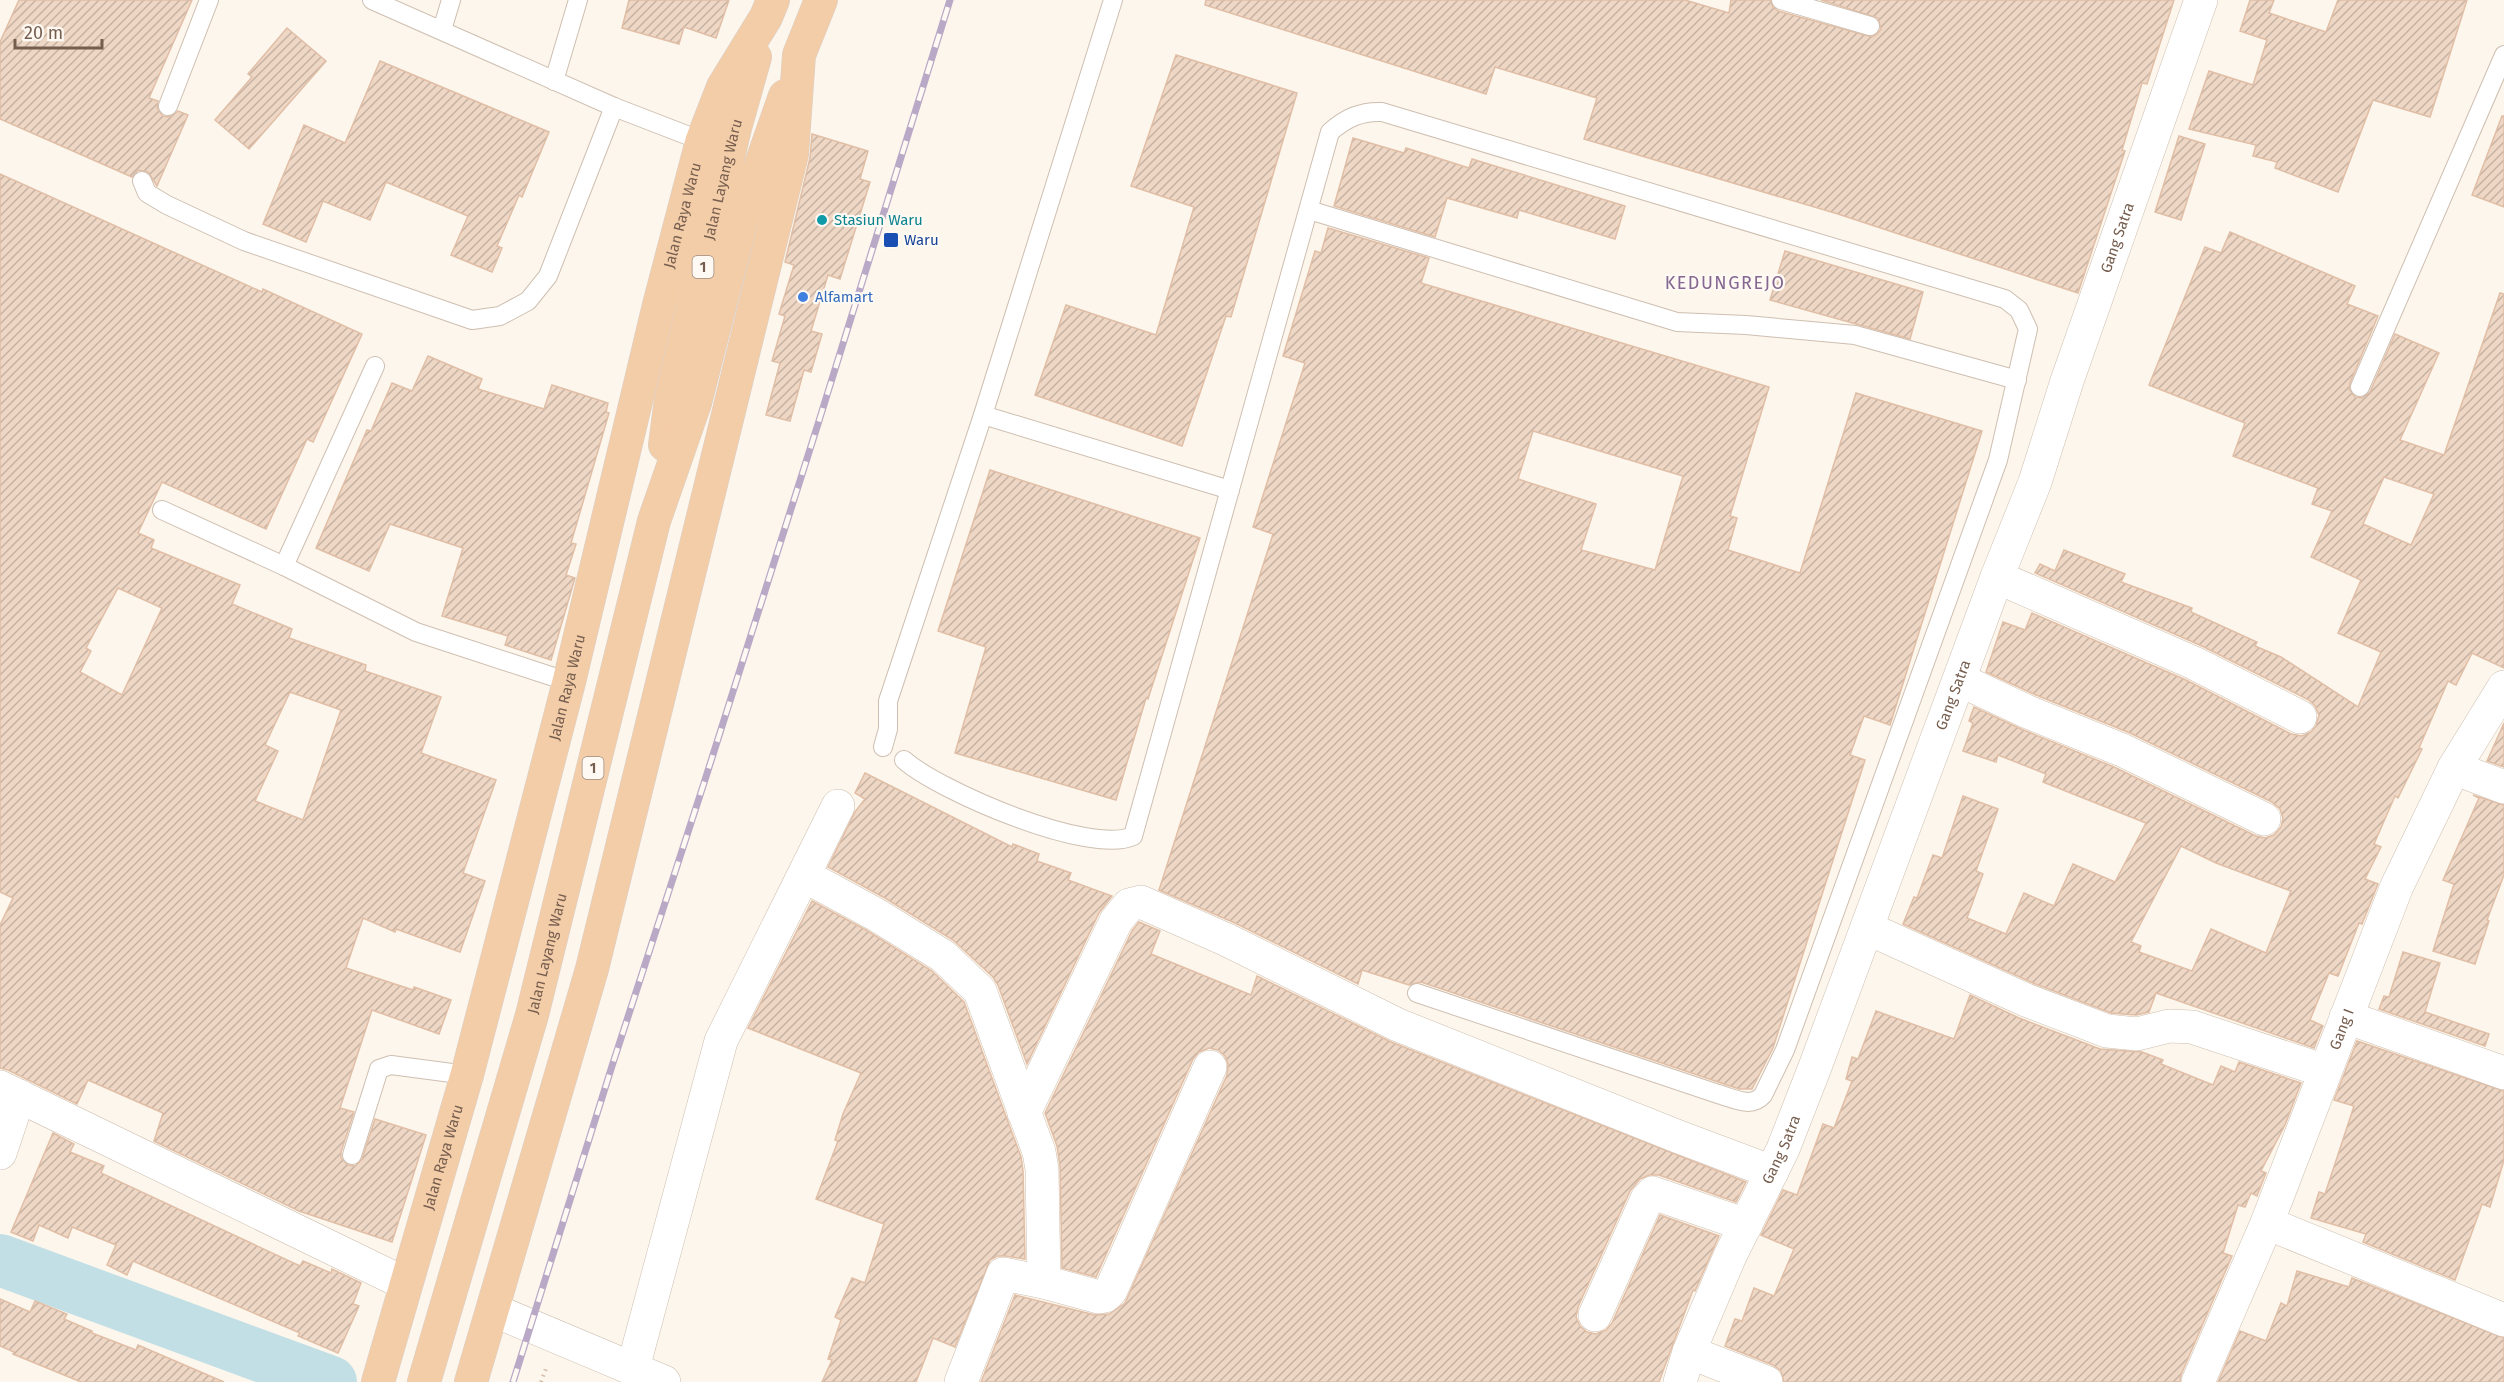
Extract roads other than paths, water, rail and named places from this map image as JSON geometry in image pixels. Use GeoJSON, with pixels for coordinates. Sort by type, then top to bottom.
{"type":"FeatureCollection","features":[{"type":"Feature","properties":{"kind":"highway","name":"1"},"geometry":{"type":"LineString","coordinates":[[799,55],[821,0]]}},
{"type":"Feature","properties":{"kind":"highway","name":"Jalan Layang Waru"},"geometry":{"type":"LineString","coordinates":[[654,521],[671,399],[735,128],[770,9]]}},
{"type":"Feature","properties":{"kind":"highway","name":"Jalan Raya Waru"},"geometry":{"type":"LineString","coordinates":[[379,1378],[467,1075],[569,682],[659,305],[702,141],[723,87],[770,9]]}},
{"type":"Feature","properties":{"kind":"highway","name":"Jalan Layang Waru"},"geometry":{"type":"LineString","coordinates":[[424,1382],[532,1015],[654,521],[695,403],[742,218],[799,55]]}},
{"type":"Feature","properties":{"kind":"highway"},"geometry":{"type":"LineString","coordinates":[[471,1382],[592,969],[792,154],[799,55]]}},
{"type":"Feature","properties":{"kind":"street","name":"Gang Satra"},"geometry":{"type":"LineString","coordinates":[[1685,1367],[1746,1225],[1792,1128],[1997,577],[2035,482],[2067,381],[2201,0]]}},
{"type":"Feature","properties":{"kind":"street"},"geometry":{"type":"LineString","coordinates":[[1997,577],[2194,663],[2300,717]]}},
{"type":"Feature","properties":{"kind":"street"},"geometry":{"type":"LineString","coordinates":[[1960,680],[2028,712],[2122,750],[2264,819]]}},
{"type":"Feature","properties":{"kind":"street","name":"Gang I"},"geometry":{"type":"LineString","coordinates":[[2198,1382],[2266,1223],[2397,886],[2454,768],[2504,687]]}},
{"type":"Feature","properties":{"kind":"street"},"geometry":{"type":"LineString","coordinates":[[2454,768],[2504,787]]}},
{"type":"Feature","properties":{"kind":"street"},"geometry":{"type":"LineString","coordinates":[[633,1368],[722,1041],[838,806]]}},
{"type":"Feature","properties":{"kind":"street"},"geometry":{"type":"LineString","coordinates":[[805,876],[876,914],[943,956],[980,991],[1039,1152],[1042,1169],[1044,1282]]}},
{"type":"Feature","properties":{"kind":"street"},"geometry":{"type":"LineString","coordinates":[[1024,1113],[1116,921],[1129,905],[1141,902],[1237,944],[1398,1024],[1772,1172]]}},
{"type":"Feature","properties":{"kind":"street"},"geometry":{"type":"LineString","coordinates":[[1867,928],[2026,1000],[2107,1031],[2138,1034],[2169,1026],[2192,1027],[2325,1071]]}},
{"type":"Feature","properties":{"kind":"street"},"geometry":{"type":"LineString","coordinates":[[2346,1017],[2504,1073]]}},
{"type":"Feature","properties":{"kind":"street"},"geometry":{"type":"LineString","coordinates":[[961,1382],[1003,1274],[1044,1282],[1098,1297],[1105,1296],[1111,1290],[1210,1066]]}},
{"type":"Feature","properties":{"kind":"street"},"geometry":{"type":"LineString","coordinates":[[0,1153],[9,1092],[405,1284]]}},
{"type":"Feature","properties":{"kind":"street"},"geometry":{"type":"LineString","coordinates":[[1595,1315],[1647,1199],[1653,1193],[1746,1225]]}},
{"type":"Feature","properties":{"kind":"street"},"geometry":{"type":"LineString","coordinates":[[2266,1223],[2504,1320]]}},
{"type":"Feature","properties":{"kind":"street"},"geometry":{"type":"LineString","coordinates":[[493,1310],[664,1382]]}},
{"type":"Feature","properties":{"kind":"street"},"geometry":{"type":"LineString","coordinates":[[1685,1367],[1766,1382]]}},
{"type":"Feature","properties":{"kind":"lane"},"geometry":{"type":"LineString","coordinates":[[168,106],[209,0]]}},
{"type":"Feature","properties":{"kind":"lane"},"geometry":{"type":"LineString","coordinates":[[372,0],[614,107],[702,141]]}},
{"type":"Feature","properties":{"kind":"lane"},"geometry":{"type":"LineString","coordinates":[[442,30],[450,0]]}},
{"type":"Feature","properties":{"kind":"lane"},"geometry":{"type":"LineString","coordinates":[[554,81],[578,0]]}},
{"type":"Feature","properties":{"kind":"lane"},"geometry":{"type":"LineString","coordinates":[[883,747],[888,729],[888,701],[983,415],[1113,0]]}},
{"type":"Feature","properties":{"kind":"lane"},"geometry":{"type":"LineString","coordinates":[[1782,0],[1870,26]]}},
{"type":"Feature","properties":{"kind":"lane"},"geometry":{"type":"LineString","coordinates":[[2360,387],[2504,55]]}},
{"type":"Feature","properties":{"kind":"lane"},"geometry":{"type":"LineString","coordinates":[[142,181],[147,193],[167,205],[244,241],[472,320],[500,316],[528,301],[548,276],[614,107]]}},
{"type":"Feature","properties":{"kind":"lane"},"geometry":{"type":"LineString","coordinates":[[904,760],[915,770],[961,796],[1033,824],[1080,836],[1116,840],[1132,836],[1330,132],[1354,115],[1382,112],[2005,299],[2019,310],[2028,329],[2018,380],[1994,470],[1785,1050],[1767,1090],[1759,1100],[1751,1103],[1677,1081],[1417,993]]}},
{"type":"Feature","properties":{"kind":"lane"},"geometry":{"type":"LineString","coordinates":[[1309,210],[1677,322],[1746,325],[1855,335],[2018,380]]}},
{"type":"Feature","properties":{"kind":"lane"},"geometry":{"type":"LineString","coordinates":[[284,566],[375,366]]}},
{"type":"Feature","properties":{"kind":"lane"},"geometry":{"type":"LineString","coordinates":[[983,415],[1230,490]]}},
{"type":"Feature","properties":{"kind":"lane"},"geometry":{"type":"LineString","coordinates":[[162,510],[284,566],[416,632],[569,682]]}},
{"type":"Feature","properties":{"kind":"lane"},"geometry":{"type":"LineString","coordinates":[[352,1155],[379,1069],[391,1065],[467,1075]]}},
{"type":"Feature","properties":{"kind":"waterway"},"geometry":{"type":"LineString","coordinates":[[0,1260],[331,1382]]}},
{"type":"Feature","properties":{"kind":"railway"},"geometry":{"type":"LineString","coordinates":[[513,1382],[818,424],[950,0]]}},
{"type":"Feature","properties":{"kind":"place","name":"Stasiun Waru"},"geometry":{"type":"Point","coordinates":[822,220]}},
{"type":"Feature","properties":{"kind":"place","name":"Waru"},"geometry":{"type":"Point","coordinates":[891,240]}},
{"type":"Feature","properties":{"kind":"place","name":"Alfamart"},"geometry":{"type":"Point","coordinates":[803,297]}},
{"type":"Feature","properties":{"kind":"district","name":"KEDUNGREJO"},"geometry":{"type":"Point","coordinates":[1725,283]}}]}
